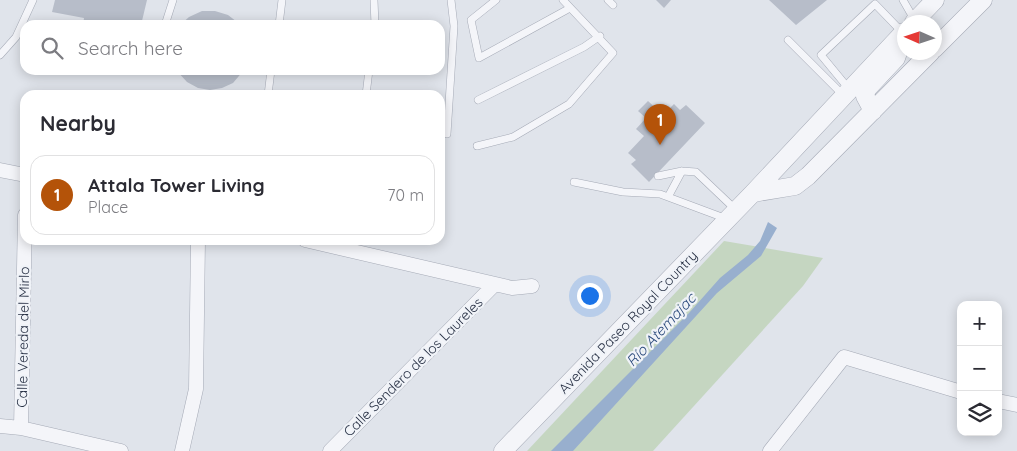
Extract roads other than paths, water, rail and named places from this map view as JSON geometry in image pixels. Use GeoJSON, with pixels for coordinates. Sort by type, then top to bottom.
{"type":"FeatureCollection","features":[{"type":"Feature","properties":{"kind":"street","name":"Avenida Paseo Royal Country"},"geometry":{"type":"LineString","coordinates":[[921,15],[935,0]]}},
{"type":"Feature","properties":{"kind":"street"},"geometry":{"type":"LineString","coordinates":[[942,41],[983,0]]}},
{"type":"Feature","properties":{"kind":"street","name":"Avenida Paseo Royal Country"},"geometry":{"type":"LineString","coordinates":[[504,451],[732,215],[897,39]]}},
{"type":"Feature","properties":{"kind":"street"},"geometry":{"type":"LineString","coordinates":[[873,111],[865,96],[867,89],[897,56]]}},
{"type":"Feature","properties":{"kind":"street"},"geometry":{"type":"LineString","coordinates":[[753,192],[795,186],[808,176],[923,60]]}},
{"type":"Feature","properties":{"kind":"street"},"geometry":{"type":"LineString","coordinates":[[0,170],[20,174]]}},
{"type":"Feature","properties":{"kind":"street","name":"Calle Vereda del Mirlo"},"geometry":{"type":"LineString","coordinates":[[21,428],[24,245]]}},
{"type":"Feature","properties":{"kind":"street"},"geometry":{"type":"LineString","coordinates":[[182,451],[196,389],[198,245]]}},
{"type":"Feature","properties":{"kind":"street","name":"Calle Sendero de los Laureles"},"geometry":{"type":"LineString","coordinates":[[327,245],[512,288],[532,286]]}},
{"type":"Feature","properties":{"kind":"street","name":"Calle Sendero de los Laureles"},"geometry":{"type":"LineString","coordinates":[[330,451],[495,284]]}},
{"type":"Feature","properties":{"kind":"street"},"geometry":{"type":"LineString","coordinates":[[770,451],[844,357],[958,391]]}},
{"type":"Feature","properties":{"kind":"street"},"geometry":{"type":"LineString","coordinates":[[1002,402],[1017,405]]}},
{"type":"Feature","properties":{"kind":"street"},"geometry":{"type":"LineString","coordinates":[[0,426],[21,428],[121,451]]}},
{"type":"Feature","properties":{"kind":"lane"},"geometry":{"type":"LineString","coordinates":[[24,20],[33,0]]}},
{"type":"Feature","properties":{"kind":"lane"},"geometry":{"type":"LineString","coordinates":[[167,20],[173,0]]}},
{"type":"Feature","properties":{"kind":"lane"},"geometry":{"type":"LineString","coordinates":[[279,20],[282,0]]}},
{"type":"Feature","properties":{"kind":"lane"},"geometry":{"type":"LineString","coordinates":[[374,0],[375,20]]}},
{"type":"Feature","properties":{"kind":"lane"},"geometry":{"type":"LineString","coordinates":[[447,134],[454,26],[451,0]]}},
{"type":"Feature","properties":{"kind":"lane"},"geometry":{"type":"LineString","coordinates":[[496,0],[471,20],[479,58],[570,8]]}},
{"type":"Feature","properties":{"kind":"lane"},"geometry":{"type":"LineString","coordinates":[[477,146],[513,137],[569,104],[613,53],[600,36],[563,0]]}},
{"type":"Feature","properties":{"kind":"lane"},"geometry":{"type":"LineString","coordinates":[[903,0],[906,15]]}},
{"type":"Feature","properties":{"kind":"lane"},"geometry":{"type":"LineString","coordinates":[[846,92],[821,55],[875,4],[897,19]]}},
{"type":"Feature","properties":{"kind":"lane"},"geometry":{"type":"LineString","coordinates":[[0,55],[16,38],[20,29]]}},
{"type":"Feature","properties":{"kind":"lane"},"geometry":{"type":"LineString","coordinates":[[478,100],[584,47],[600,36]]}},
{"type":"Feature","properties":{"kind":"lane"},"geometry":{"type":"LineString","coordinates":[[788,40],[846,92]]}},
{"type":"Feature","properties":{"kind":"lane"},"geometry":{"type":"LineString","coordinates":[[269,90],[271,75]]}},
{"type":"Feature","properties":{"kind":"lane"},"geometry":{"type":"LineString","coordinates":[[367,90],[368,75]]}},
{"type":"Feature","properties":{"kind":"lane"},"geometry":{"type":"LineString","coordinates":[[668,197],[682,171]]}},
{"type":"Feature","properties":{"kind":"lane"},"geometry":{"type":"LineString","coordinates":[[658,176],[682,171],[696,172],[732,215]]}},
{"type":"Feature","properties":{"kind":"lane"},"geometry":{"type":"LineString","coordinates":[[574,182],[623,192],[660,194],[732,215]]}},
{"type":"Feature","properties":{"kind":"water"},"geometry":{"type":"Polygon","coordinates":[[[768,222],[777,228],[761,256],[717,293],[573,451],[551,451],[689,313],[720,278],[748,255],[760,241],[768,222]]]}},
{"type":"Feature","properties":{"kind":"place","name":"Attala Tower Living"},"geometry":{"type":"Point","coordinates":[660,145]}},
{"type":"Feature","properties":{"kind":"water label","name":"Río Atemajac"},"geometry":{"type":"Point","coordinates":[661,330]}}]}
